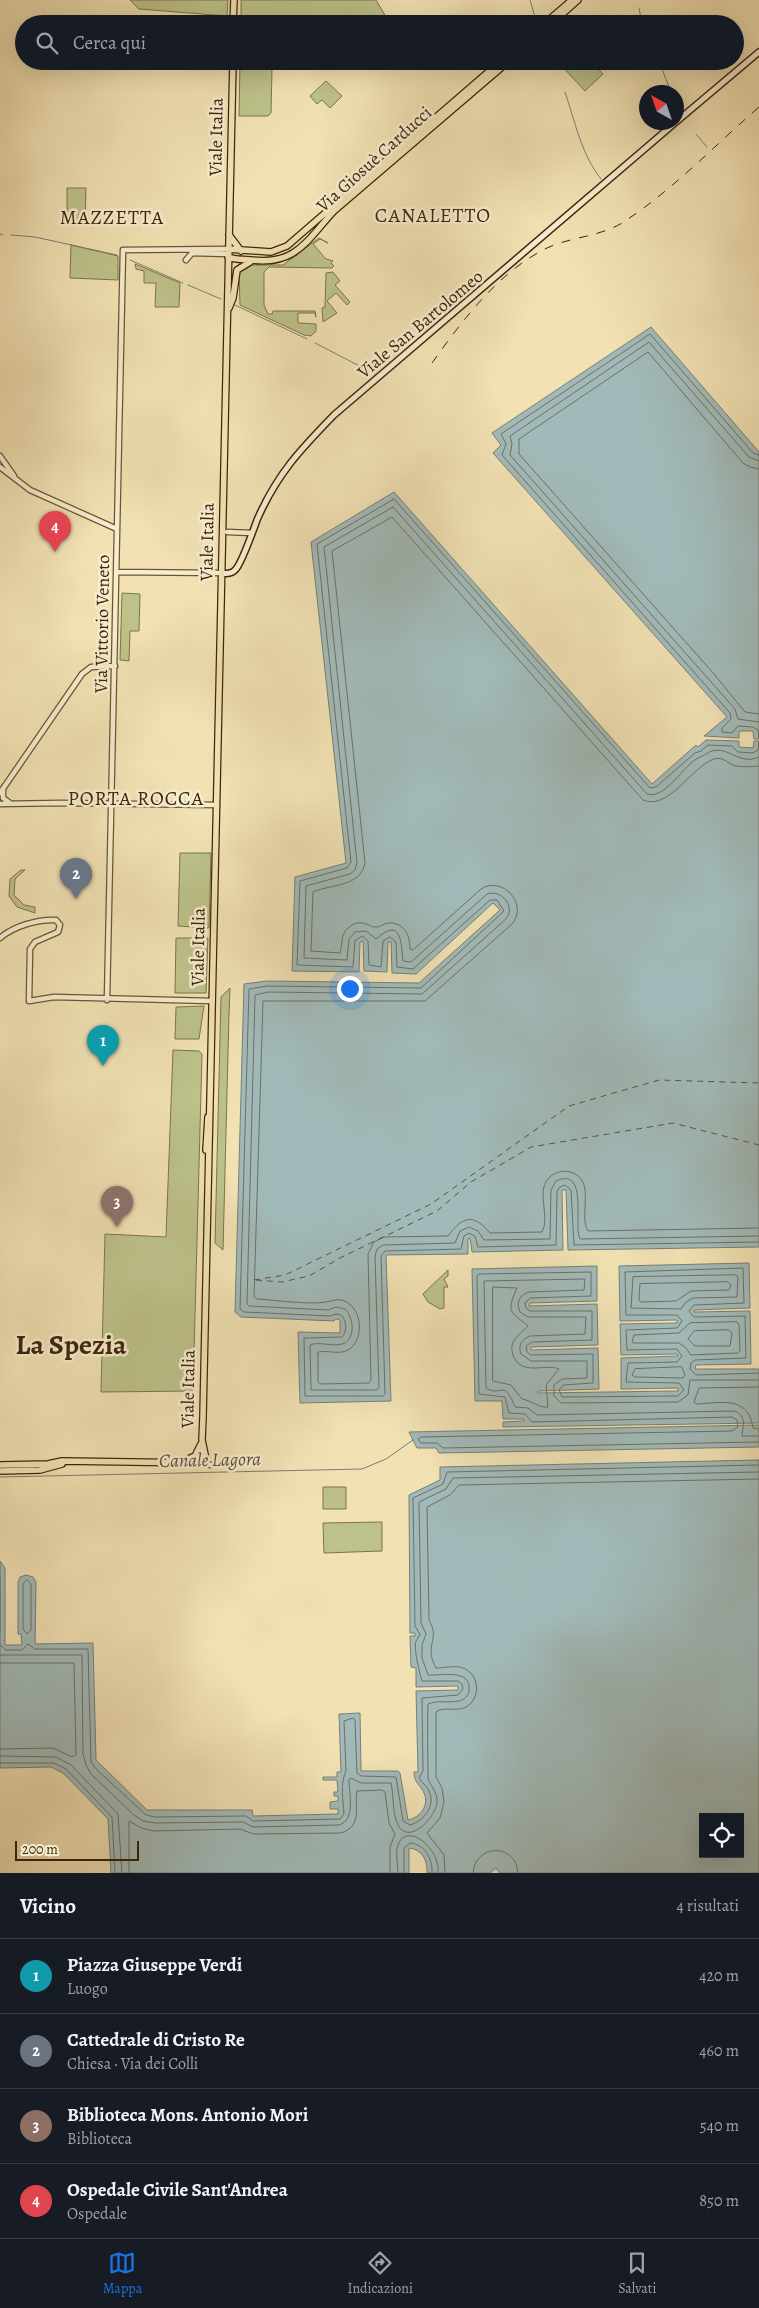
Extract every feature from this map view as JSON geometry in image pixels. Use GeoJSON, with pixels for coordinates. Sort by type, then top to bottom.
{"type":"FeatureCollection","features":[{"type":"Feature","properties":{"kind":"main road"},"geometry":{"type":"LineString","coordinates":[[234,0],[234,15]]}},
{"type":"Feature","properties":{"kind":"main road"},"geometry":{"type":"LineString","coordinates":[[554,15],[572,0]]}},
{"type":"Feature","properties":{"kind":"main road"},"geometry":{"type":"LineString","coordinates":[[561,15],[578,0]]}},
{"type":"Feature","properties":{"kind":"main road","name":"Viale San Bartolomeo"},"geometry":{"type":"LineString","coordinates":[[744,65],[759,52]]}},
{"type":"Feature","properties":{"kind":"main road","name":"Viale Italia"},"geometry":{"type":"LineString","coordinates":[[67,1463],[182,1461],[201,1457],[204,1339],[201,1334],[202,1295],[205,1290],[209,1166],[233,70]]}},
{"type":"Feature","properties":{"kind":"main road","name":"Via Giosuè Carducci"},"geometry":{"type":"LineString","coordinates":[[228,253],[276,251],[288,246],[491,70]]}},
{"type":"Feature","properties":{"kind":"main road","name":"Via Giosuè Carducci"},"geometry":{"type":"LineString","coordinates":[[228,253],[252,261],[282,260],[289,257],[313,237],[334,211],[498,70]]}},
{"type":"Feature","properties":{"kind":"main road","name":"Viale San Bartolomeo"},"geometry":{"type":"LineString","coordinates":[[684,115],[738,70]]}},
{"type":"Feature","properties":{"kind":"main road","name":"Viale San Bartolomeo"},"geometry":{"type":"LineString","coordinates":[[222,574],[228,574],[237,569],[252,533],[282,472],[296,454],[334,415],[667,130]]}},
{"type":"Feature","properties":{"kind":"main road"},"geometry":{"type":"LineString","coordinates":[[228,235],[241,251]]}},
{"type":"Feature","properties":{"kind":"main road"},"geometry":{"type":"LineString","coordinates":[[228,310],[233,298],[238,270],[252,261]]}},
{"type":"Feature","properties":{"kind":"main road"},"geometry":{"type":"LineString","coordinates":[[0,1465],[67,1463]]}},
{"type":"Feature","properties":{"kind":"main road"},"geometry":{"type":"LineString","coordinates":[[0,1471],[40,1470],[67,1463]]}},
{"type":"Feature","properties":{"kind":"street","name":"Via Vittorio Veneto"},"geometry":{"type":"LineString","coordinates":[[107,1000],[123,250],[228,253]]}},
{"type":"Feature","properties":{"kind":"street"},"geometry":{"type":"LineString","coordinates":[[186,260],[192,253],[228,253]]}},
{"type":"Feature","properties":{"kind":"street"},"geometry":{"type":"LineString","coordinates":[[0,454],[17,481]]}},
{"type":"Feature","properties":{"kind":"street"},"geometry":{"type":"LineString","coordinates":[[0,467],[30,490],[117,528]]}},
{"type":"Feature","properties":{"kind":"street"},"geometry":{"type":"LineString","coordinates":[[227,532],[252,533]]}},
{"type":"Feature","properties":{"kind":"street"},"geometry":{"type":"LineString","coordinates":[[117,572],[222,574]]}},
{"type":"Feature","properties":{"kind":"street"},"geometry":{"type":"LineString","coordinates":[[11,803],[3,798],[2,791],[82,674],[91,667],[115,666]]}},
{"type":"Feature","properties":{"kind":"street"},"geometry":{"type":"LineString","coordinates":[[0,804],[216,806]]}},
{"type":"Feature","properties":{"kind":"street"},"geometry":{"type":"LineString","coordinates":[[0,938],[18,928],[37,922],[56,920],[60,925],[58,932],[35,942],[30,949],[29,1001],[54,997],[107,1000],[212,1001]]}},
{"type":"Feature","properties":{"kind":"green space"},"geometry":{"type":"Polygon","coordinates":[[[130,0],[228,0],[227,15],[139,9],[130,0]]]}},
{"type":"Feature","properties":{"kind":"green space"},"geometry":{"type":"Polygon","coordinates":[[[241,0],[376,0],[385,15],[241,15],[241,0]]]}},
{"type":"Feature","properties":{"kind":"green space"},"geometry":{"type":"Polygon","coordinates":[[[240,70],[272,70],[271,113],[268,116],[239,116],[240,70]]]}},
{"type":"Feature","properties":{"kind":"green space"},"geometry":{"type":"Polygon","coordinates":[[[566,70],[599,70],[603,74],[585,91],[566,70]]]}},
{"type":"Feature","properties":{"kind":"green space"},"geometry":{"type":"Polygon","coordinates":[[[326,81],[342,96],[330,108],[322,100],[317,104],[310,96],[326,81]]]}},
{"type":"Feature","properties":{"kind":"green space"},"geometry":{"type":"Polygon","coordinates":[[[67,188],[86,188],[85,225],[67,224],[67,188]]]}},
{"type":"Feature","properties":{"kind":"green space"},"geometry":{"type":"Polygon","coordinates":[[[319,238],[328,243],[320,239],[313,244],[326,259],[333,261],[331,263],[334,266],[332,268],[269,267],[264,272],[264,305],[268,314],[272,314],[273,311],[315,311],[316,317],[315,313],[298,313],[298,323],[316,324],[316,331],[311,336],[304,335],[240,305],[239,272],[250,265],[283,265],[319,238]]]}},
{"type":"Feature","properties":{"kind":"green space"},"geometry":{"type":"Polygon","coordinates":[[[71,245],[118,256],[118,280],[70,278],[71,245]]]}},
{"type":"Feature","properties":{"kind":"green space"},"geometry":{"type":"Polygon","coordinates":[[[135,264],[180,283],[179,307],[155,307],[156,283],[144,283],[144,271],[136,269],[135,264]]]}},
{"type":"Feature","properties":{"kind":"green space"},"geometry":{"type":"Polygon","coordinates":[[[333,272],[340,281],[335,285],[350,302],[347,305],[336,293],[327,301],[337,313],[323,322],[322,308],[325,307],[326,273],[333,272]]]}},
{"type":"Feature","properties":{"kind":"green space"},"geometry":{"type":"Polygon","coordinates":[[[122,593],[140,594],[139,631],[130,631],[129,661],[120,660],[122,593]]]}},
{"type":"Feature","properties":{"kind":"green space"},"geometry":{"type":"Polygon","coordinates":[[[180,853],[211,853],[209,928],[178,926],[180,853]]]}},
{"type":"Feature","properties":{"kind":"green space"},"geometry":{"type":"Polygon","coordinates":[[[21,870],[25,870],[15,879],[14,895],[24,905],[35,907],[35,913],[17,907],[9,896],[10,879],[21,870]]]}},
{"type":"Feature","properties":{"kind":"green space"},"geometry":{"type":"Polygon","coordinates":[[[176,938],[208,938],[206,993],[175,993],[176,938]]]}},
{"type":"Feature","properties":{"kind":"green space"},"geometry":{"type":"Polygon","coordinates":[[[230,988],[223,1250],[215,1243],[221,997],[230,988]]]}},
{"type":"Feature","properties":{"kind":"green space"},"geometry":{"type":"Polygon","coordinates":[[[204,1006],[199,1039],[175,1039],[176,1007],[204,1006]]]}},
{"type":"Feature","properties":{"kind":"green space"},"geometry":{"type":"Polygon","coordinates":[[[173,1050],[199,1051],[202,1054],[193,1391],[101,1392],[105,1234],[166,1237],[173,1050]]]}},
{"type":"Feature","properties":{"kind":"green space"},"geometry":{"type":"Polygon","coordinates":[[[448,1270],[448,1276],[444,1279],[448,1287],[444,1287],[444,1308],[440,1309],[428,1302],[423,1294],[448,1270]]]}},
{"type":"Feature","properties":{"kind":"green space"},"geometry":{"type":"Polygon","coordinates":[[[323,1487],[346,1487],[346,1509],[323,1509],[323,1487]]]}},
{"type":"Feature","properties":{"kind":"green space"},"geometry":{"type":"Polygon","coordinates":[[[382,1522],[382,1551],[324,1553],[323,1523],[382,1522]]]}},
{"type":"Feature","properties":{"kind":"water"},"geometry":{"type":"Polygon","coordinates":[[[651,327],[759,452],[759,739],[754,739],[753,731],[739,731],[739,738],[704,736],[727,717],[493,453],[501,445],[492,433],[651,327]]]}},
{"type":"Feature","properties":{"kind":"water"},"geometry":{"type":"Polygon","coordinates":[[[394,492],[652,784],[696,745],[698,747],[706,740],[739,741],[739,747],[753,748],[754,741],[759,741],[759,1247],[568,1250],[566,1190],[562,1190],[563,1250],[472,1252],[470,1238],[468,1239],[468,1254],[386,1255],[391,1401],[300,1403],[298,1332],[340,1333],[340,1320],[241,1317],[235,1312],[244,984],[267,981],[419,983],[500,910],[493,903],[416,974],[392,973],[391,942],[388,942],[387,972],[364,971],[363,941],[360,942],[359,972],[292,971],[295,877],[346,863],[311,542],[394,492]]]}},
{"type":"Feature","properties":{"kind":"water"},"geometry":{"type":"Polygon","coordinates":[[[749,1263],[750,1308],[694,1310],[694,1312],[750,1311],[751,1364],[696,1365],[695,1369],[759,1369],[759,1423],[503,1427],[503,1422],[524,1421],[524,1419],[503,1419],[502,1401],[475,1401],[472,1269],[597,1266],[597,1301],[530,1303],[529,1306],[597,1304],[598,1345],[531,1347],[531,1350],[598,1348],[599,1389],[538,1391],[538,1393],[678,1391],[678,1388],[621,1389],[621,1358],[678,1356],[677,1354],[621,1355],[620,1324],[677,1323],[677,1320],[620,1321],[619,1266],[749,1263]]]}},
{"type":"Feature","properties":{"kind":"water"},"geometry":{"type":"Polygon","coordinates":[[[759,1425],[759,1447],[439,1453],[436,1448],[417,1448],[409,1432],[759,1425]]]}},
{"type":"Feature","properties":{"kind":"water"},"geometry":{"type":"Polygon","coordinates":[[[759,1460],[759,1873],[500,1873],[496,1868],[490,1873],[427,1873],[425,1860],[421,1853],[409,1848],[409,1873],[111,1873],[108,1819],[63,1773],[51,1767],[0,1768],[0,1561],[5,1568],[5,1645],[22,1645],[21,1634],[18,1634],[18,1582],[20,1577],[26,1575],[33,1577],[36,1582],[35,1644],[93,1643],[96,1760],[147,1810],[252,1810],[253,1816],[338,1814],[338,1809],[330,1809],[330,1802],[338,1801],[338,1796],[334,1796],[334,1792],[338,1792],[337,1780],[323,1780],[323,1777],[337,1777],[337,1772],[341,1772],[339,1714],[360,1713],[361,1771],[398,1771],[400,1773],[408,1820],[416,1817],[422,1811],[426,1802],[424,1793],[414,1776],[414,1772],[418,1772],[416,1691],[458,1690],[458,1686],[416,1687],[416,1668],[411,1667],[410,1636],[415,1636],[415,1633],[410,1633],[409,1495],[440,1480],[440,1467],[759,1460]]]}},
{"type":"Feature","properties":{"kind":"waterway"},"geometry":{"type":"LineString","coordinates":[[530,0],[534,15]]}},
{"type":"Feature","properties":{"kind":"waterway"},"geometry":{"type":"LineString","coordinates":[[639,8],[640,15]]}},
{"type":"Feature","properties":{"kind":"waterway"},"geometry":{"type":"LineString","coordinates":[[662,70],[668,85]]}},
{"type":"Feature","properties":{"kind":"waterway"},"geometry":{"type":"LineString","coordinates":[[565,92],[583,148],[601,179]]}},
{"type":"Feature","properties":{"kind":"waterway"},"geometry":{"type":"LineString","coordinates":[[696,134],[707,147]]}},
{"type":"Feature","properties":{"kind":"waterway"},"geometry":{"type":"LineString","coordinates":[[11,235],[35,237],[117,255]]}},
{"type":"Feature","properties":{"kind":"waterway"},"geometry":{"type":"LineString","coordinates":[[130,260],[183,283]]}},
{"type":"Feature","properties":{"kind":"waterway"},"geometry":{"type":"LineString","coordinates":[[188,285],[221,299]]}},
{"type":"Feature","properties":{"kind":"waterway"},"geometry":{"type":"LineString","coordinates":[[235,305],[307,339]]}},
{"type":"Feature","properties":{"kind":"waterway"},"geometry":{"type":"LineString","coordinates":[[315,343],[375,374]]}},
{"type":"Feature","properties":{"kind":"waterway","name":"Canale Lagora"},"geometry":{"type":"LineString","coordinates":[[0,1477],[362,1469],[386,1459],[413,1440]]}},
{"type":"Feature","properties":{"kind":"ferry route"},"geometry":{"type":"LineString","coordinates":[[254,1280],[285,1275],[431,1204],[569,1106],[659,1080],[759,1083]]}},
{"type":"Feature","properties":{"kind":"ferry route"},"geometry":{"type":"LineString","coordinates":[[256,1280],[282,1282],[309,1276],[340,1258],[437,1211],[471,1182],[531,1147],[673,1123],[759,1145]]}},
{"type":"Feature","properties":{"kind":"railway"},"geometry":{"type":"LineString","coordinates":[[432,363],[482,299],[513,270],[529,258],[556,244],[604,231],[622,223],[676,182],[759,107]]}},
{"type":"Feature","properties":{"kind":"place","name":"Ospedale Civile Sant'Andrea"},"geometry":{"type":"Point","coordinates":[55,552]}},
{"type":"Feature","properties":{"kind":"place","name":"Cattedrale di Cristo Re"},"geometry":{"type":"Point","coordinates":[76,899]}},
{"type":"Feature","properties":{"kind":"place","name":"Piazza Giuseppe Verdi"},"geometry":{"type":"Point","coordinates":[103,1066]}},
{"type":"Feature","properties":{"kind":"place","name":"Biblioteca Mons. Antonio Mori"},"geometry":{"type":"Point","coordinates":[117,1227]}},
{"type":"Feature","properties":{"kind":"district","name":"CANALETTO"},"geometry":{"type":"Point","coordinates":[433,215]}},
{"type":"Feature","properties":{"kind":"district","name":"MAZZETTA"},"geometry":{"type":"Point","coordinates":[112,217]}},
{"type":"Feature","properties":{"kind":"district","name":"PORTA ROCCA"},"geometry":{"type":"Point","coordinates":[136,798]}},
{"type":"Feature","properties":{"kind":"district","name":"La Spezia"},"geometry":{"type":"Point","coordinates":[71,1345]}}]}
